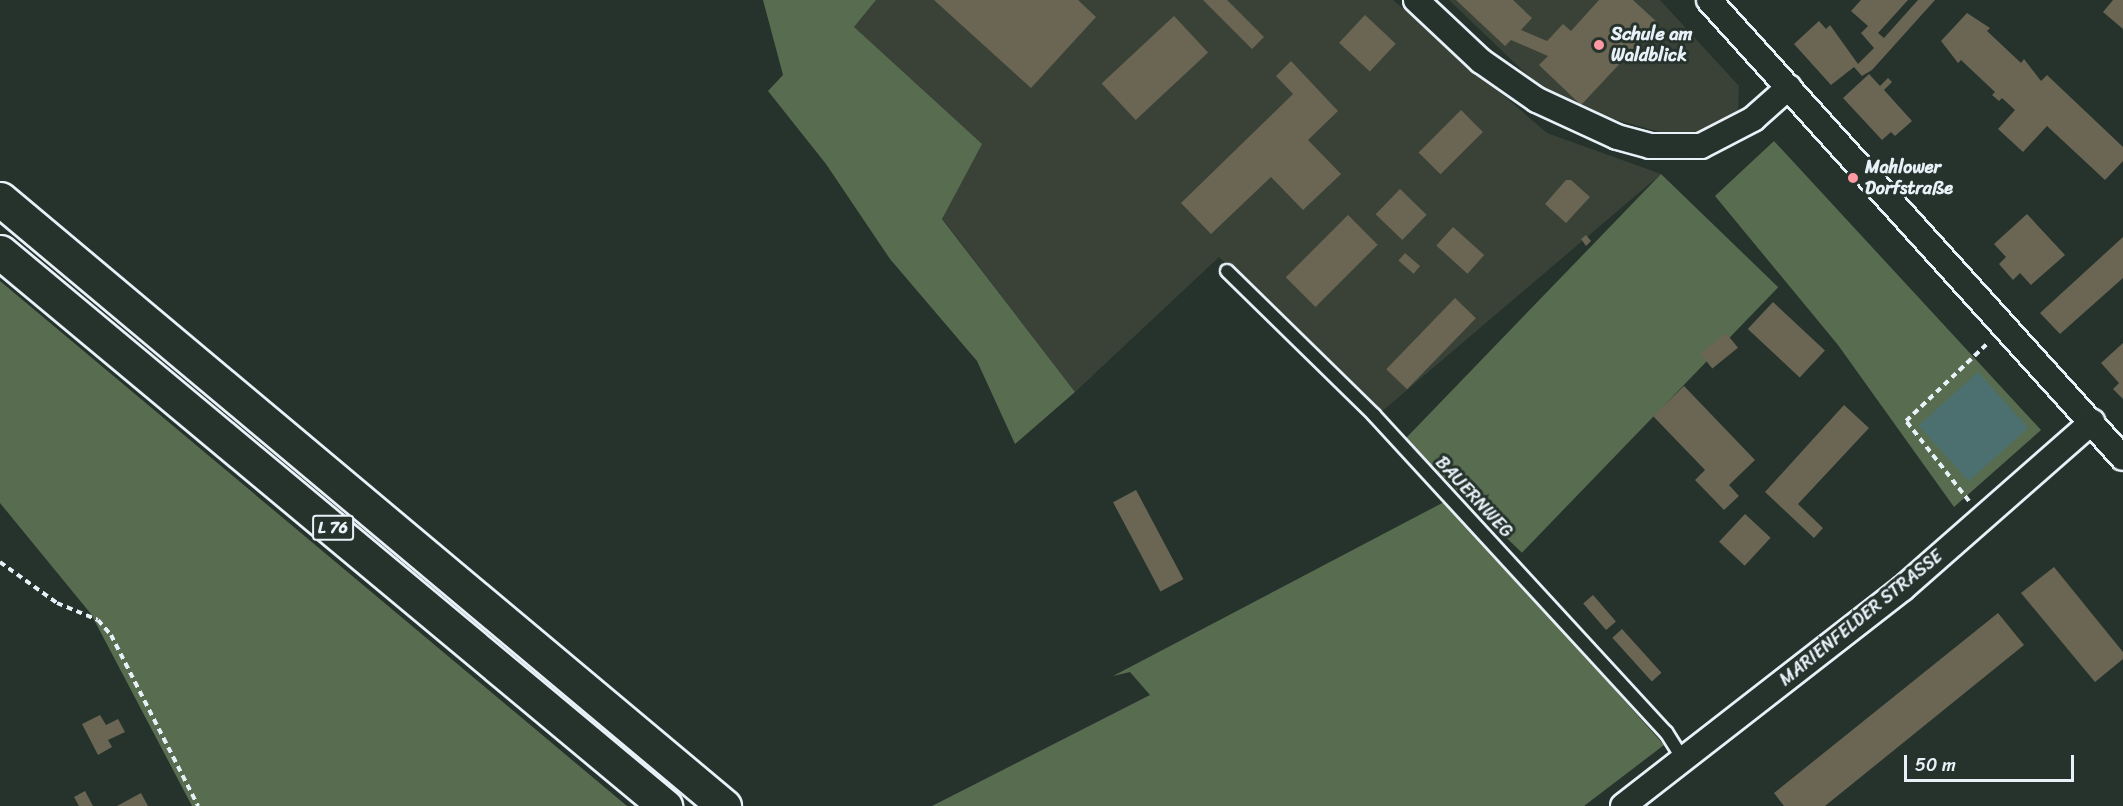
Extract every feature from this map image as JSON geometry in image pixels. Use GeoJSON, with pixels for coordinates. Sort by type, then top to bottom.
{"type":"FeatureCollection","features":[{"type":"Feature","properties":{"kind":"main road","name":"L 76"},"geometry":{"type":"LineString","coordinates":[[0,199],[724,806]]}},
{"type":"Feature","properties":{"kind":"main road","name":"L 76"},"geometry":{"type":"LineString","coordinates":[[0,252],[664,806]]}},
{"type":"Feature","properties":{"kind":"street"},"geometry":{"type":"LineString","coordinates":[[1416,0],[1481,61],[1537,100],[1617,136],[1650,146],[1701,146],[1753,119],[1789,87]]}},
{"type":"Feature","properties":{"kind":"street"},"geometry":{"type":"LineString","coordinates":[[1709,0],[2123,458]]}},
{"type":"Feature","properties":{"kind":"street","name":"MARIENFELDER STRASSE"},"geometry":{"type":"LineString","coordinates":[[1623,806],[1903,588],[2092,422]]}},
{"type":"Feature","properties":{"kind":"lane","name":"BAUERNWEG"},"geometry":{"type":"LineString","coordinates":[[1227,271],[1374,415],[1666,732],[1683,759]]}},
{"type":"Feature","properties":{"kind":"path"},"geometry":{"type":"LineString","coordinates":[[1985,518],[1905,421],[1994,338]]}},
{"type":"Feature","properties":{"kind":"path"},"geometry":{"type":"LineString","coordinates":[[0,562],[57,603],[98,620],[111,635],[198,806]]}},
{"type":"Feature","properties":{"kind":"shaded area"},"geometry":{"type":"Polygon","coordinates":[[[876,0],[1393,0],[1547,133],[1661,174],[1380,413],[1219,257],[1075,392],[942,218],[854,27],[876,0]]]}},
{"type":"Feature","properties":{"kind":"shaded area","name":"Schule am Waldblick"},"geometry":{"type":"Polygon","coordinates":[[[1449,0],[1660,0],[1739,86],[1738,110],[1699,143],[1603,116],[1543,90],[1449,0]]]}},
{"type":"Feature","properties":{"kind":"green space"},"geometry":{"type":"Polygon","coordinates":[[[763,0],[876,0],[854,27],[982,144],[942,219],[1075,392],[1015,444],[977,361],[890,259],[826,164],[768,91],[783,75],[763,0]]]}},
{"type":"Feature","properties":{"kind":"green space"},"geometry":{"type":"Polygon","coordinates":[[[1774,141],[2041,430],[1954,507],[1838,345],[1715,196],[1774,141]]]}},
{"type":"Feature","properties":{"kind":"green space"},"geometry":{"type":"Polygon","coordinates":[[[1661,174],[1778,287],[1522,553],[1405,439],[1661,174]]]}},
{"type":"Feature","properties":{"kind":"green space"},"geometry":{"type":"Polygon","coordinates":[[[0,281],[627,806],[192,806],[91,614],[0,503],[0,281]]]}},
{"type":"Feature","properties":{"kind":"green space"},"geometry":{"type":"Polygon","coordinates":[[[1446,501],[1664,745],[1584,806],[932,806],[1150,695],[1130,672],[1113,676],[1446,501]]]}},
{"type":"Feature","properties":{"kind":"water"},"geometry":{"type":"Polygon","coordinates":[[[1978,372],[2028,428],[1969,481],[1919,426],[1978,372]]]}},
{"type":"Feature","properties":{"kind":"building"},"geometry":{"type":"Polygon","coordinates":[[[934,0],[1078,0],[1096,17],[1031,88],[934,0]]]}},
{"type":"Feature","properties":{"kind":"building"},"geometry":{"type":"Polygon","coordinates":[[[1203,0],[1227,0],[1264,37],[1252,49],[1203,0]]]}},
{"type":"Feature","properties":{"kind":"building"},"geometry":{"type":"Polygon","coordinates":[[[1456,0],[1513,0],[1532,18],[1521,30],[1547,41],[1563,24],[1571,31],[1599,0],[1633,0],[1658,23],[1581,105],[1539,65],[1548,56],[1511,40],[1505,46],[1456,0]]]}},
{"type":"Feature","properties":{"kind":"building"},"geometry":{"type":"Polygon","coordinates":[[[1861,0],[1908,0],[1878,33],[1884,38],[1918,0],[1935,0],[1872,70],[1862,76],[1854,67],[1831,85],[1794,44],[1819,21],[1826,29],[1830,25],[1858,64],[1874,48],[1861,33],[1868,26],[1851,11],[1861,0]]]}},
{"type":"Feature","properties":{"kind":"building"},"geometry":{"type":"Polygon","coordinates":[[[2113,0],[2123,0],[2123,29],[2103,12],[2113,0]]]}},
{"type":"Feature","properties":{"kind":"building"},"geometry":{"type":"Polygon","coordinates":[[[1967,13],[1990,28],[1987,31],[2021,63],[2024,59],[2041,81],[2047,75],[2123,147],[2123,161],[2105,180],[2047,126],[2023,152],[1998,129],[2015,110],[2002,98],[1999,101],[1992,95],[1995,92],[1961,60],[1958,63],[1941,41],[1967,13]]]}},
{"type":"Feature","properties":{"kind":"building"},"geometry":{"type":"Polygon","coordinates":[[[1365,15],[1396,44],[1370,71],[1339,43],[1365,15]]]}},
{"type":"Feature","properties":{"kind":"building"},"geometry":{"type":"Polygon","coordinates":[[[1174,16],[1208,53],[1136,120],[1102,84],[1174,16]]]}},
{"type":"Feature","properties":{"kind":"building"},"geometry":{"type":"Polygon","coordinates":[[[1291,61],[1338,111],[1308,140],[1341,174],[1303,210],[1271,177],[1211,234],[1181,203],[1293,94],[1276,76],[1291,61]]]}},
{"type":"Feature","properties":{"kind":"building"},"geometry":{"type":"Polygon","coordinates":[[[1869,74],[1880,86],[1888,78],[1892,82],[1884,90],[1912,121],[1895,136],[1891,132],[1882,140],[1843,98],[1869,74]]]}},
{"type":"Feature","properties":{"kind":"building"},"geometry":{"type":"Polygon","coordinates":[[[1461,110],[1483,132],[1440,174],[1419,152],[1461,110]]]}},
{"type":"Feature","properties":{"kind":"building"},"geometry":{"type":"Polygon","coordinates":[[[1566,180],[1571,180],[1590,197],[1566,223],[1545,204],[1566,180]]]}},
{"type":"Feature","properties":{"kind":"building"},"geometry":{"type":"Polygon","coordinates":[[[1400,189],[1427,215],[1402,240],[1376,214],[1400,189]]]}},
{"type":"Feature","properties":{"kind":"building"},"geometry":{"type":"Polygon","coordinates":[[[2027,214],[2065,255],[2031,285],[2020,273],[2013,280],[1999,264],[2006,257],[1994,244],[2027,214]]]}},
{"type":"Feature","properties":{"kind":"building"},"geometry":{"type":"Polygon","coordinates":[[[1348,215],[1378,245],[1315,307],[1286,277],[1348,215]]]}},
{"type":"Feature","properties":{"kind":"building"},"geometry":{"type":"Polygon","coordinates":[[[1453,227],[1484,255],[1467,274],[1436,246],[1453,227]]]}},
{"type":"Feature","properties":{"kind":"building"},"geometry":{"type":"Polygon","coordinates":[[[1586,235],[1591,241],[1586,246],[1581,239],[1586,235]]]}},
{"type":"Feature","properties":{"kind":"building"},"geometry":{"type":"Polygon","coordinates":[[[2123,237],[2123,278],[2060,334],[2040,313],[2123,237]]]}},
{"type":"Feature","properties":{"kind":"building"},"geometry":{"type":"Polygon","coordinates":[[[1405,253],[1420,266],[1414,274],[1398,261],[1405,253]]]}},
{"type":"Feature","properties":{"kind":"building"},"geometry":{"type":"Polygon","coordinates":[[[1455,298],[1476,318],[1407,389],[1386,369],[1455,298]]]}},
{"type":"Feature","properties":{"kind":"building"},"geometry":{"type":"Polygon","coordinates":[[[1773,302],[1825,350],[1800,377],[1748,329],[1773,302]]]}},
{"type":"Feature","properties":{"kind":"building"},"geometry":{"type":"Polygon","coordinates":[[[1726,333],[1738,348],[1712,369],[1700,354],[1726,333]]]}},
{"type":"Feature","properties":{"kind":"building"},"geometry":{"type":"Polygon","coordinates":[[[2123,343],[2123,399],[2113,389],[2119,383],[2101,363],[2123,343]]]}},
{"type":"Feature","properties":{"kind":"building"},"geometry":{"type":"Polygon","coordinates":[[[1684,386],[1755,460],[1729,485],[1739,496],[1724,510],[1695,480],[1705,470],[1653,416],[1684,386]]]}},
{"type":"Feature","properties":{"kind":"building"},"geometry":{"type":"Polygon","coordinates":[[[1844,405],[1869,428],[1798,504],[1823,528],[1814,538],[1765,492],[1844,405]]]}},
{"type":"Feature","properties":{"kind":"building"},"geometry":{"type":"Polygon","coordinates":[[[1136,490],[1183,579],[1160,591],[1113,502],[1136,490]]]}},
{"type":"Feature","properties":{"kind":"building"},"geometry":{"type":"Polygon","coordinates":[[[1745,514],[1771,538],[1745,566],[1719,542],[1745,514]]]}},
{"type":"Feature","properties":{"kind":"building"},"geometry":{"type":"Polygon","coordinates":[[[2054,567],[2123,652],[2123,659],[2095,682],[2021,593],[2054,567]]]}},
{"type":"Feature","properties":{"kind":"building"},"geometry":{"type":"Polygon","coordinates":[[[1593,595],[1616,621],[1606,630],[1583,604],[1593,595]]]}},
{"type":"Feature","properties":{"kind":"building"},"geometry":{"type":"Polygon","coordinates":[[[1998,613],[2024,645],[1825,806],[1784,806],[1774,793],[1998,613]]]}},
{"type":"Feature","properties":{"kind":"building"},"geometry":{"type":"Polygon","coordinates":[[[1622,629],[1661,673],[1652,682],[1612,638],[1622,629]]]}},
{"type":"Feature","properties":{"kind":"building"},"geometry":{"type":"Polygon","coordinates":[[[100,715],[106,725],[118,719],[125,732],[108,740],[112,747],[98,755],[82,724],[100,715]]]}},
{"type":"Feature","properties":{"kind":"building"},"geometry":{"type":"Polygon","coordinates":[[[85,791],[93,806],[79,806],[74,797],[85,791]]]}},
{"type":"Feature","properties":{"kind":"building"},"geometry":{"type":"Polygon","coordinates":[[[141,793],[148,806],[117,806],[141,793]]]}},
{"type":"Feature","properties":{"kind":"place","name":"Schule am Waldblick"},"geometry":{"type":"Point","coordinates":[1599,45]}},
{"type":"Feature","properties":{"kind":"place","name":"Mahlower Dorfstraße"},"geometry":{"type":"Point","coordinates":[1853,178]}}]}
